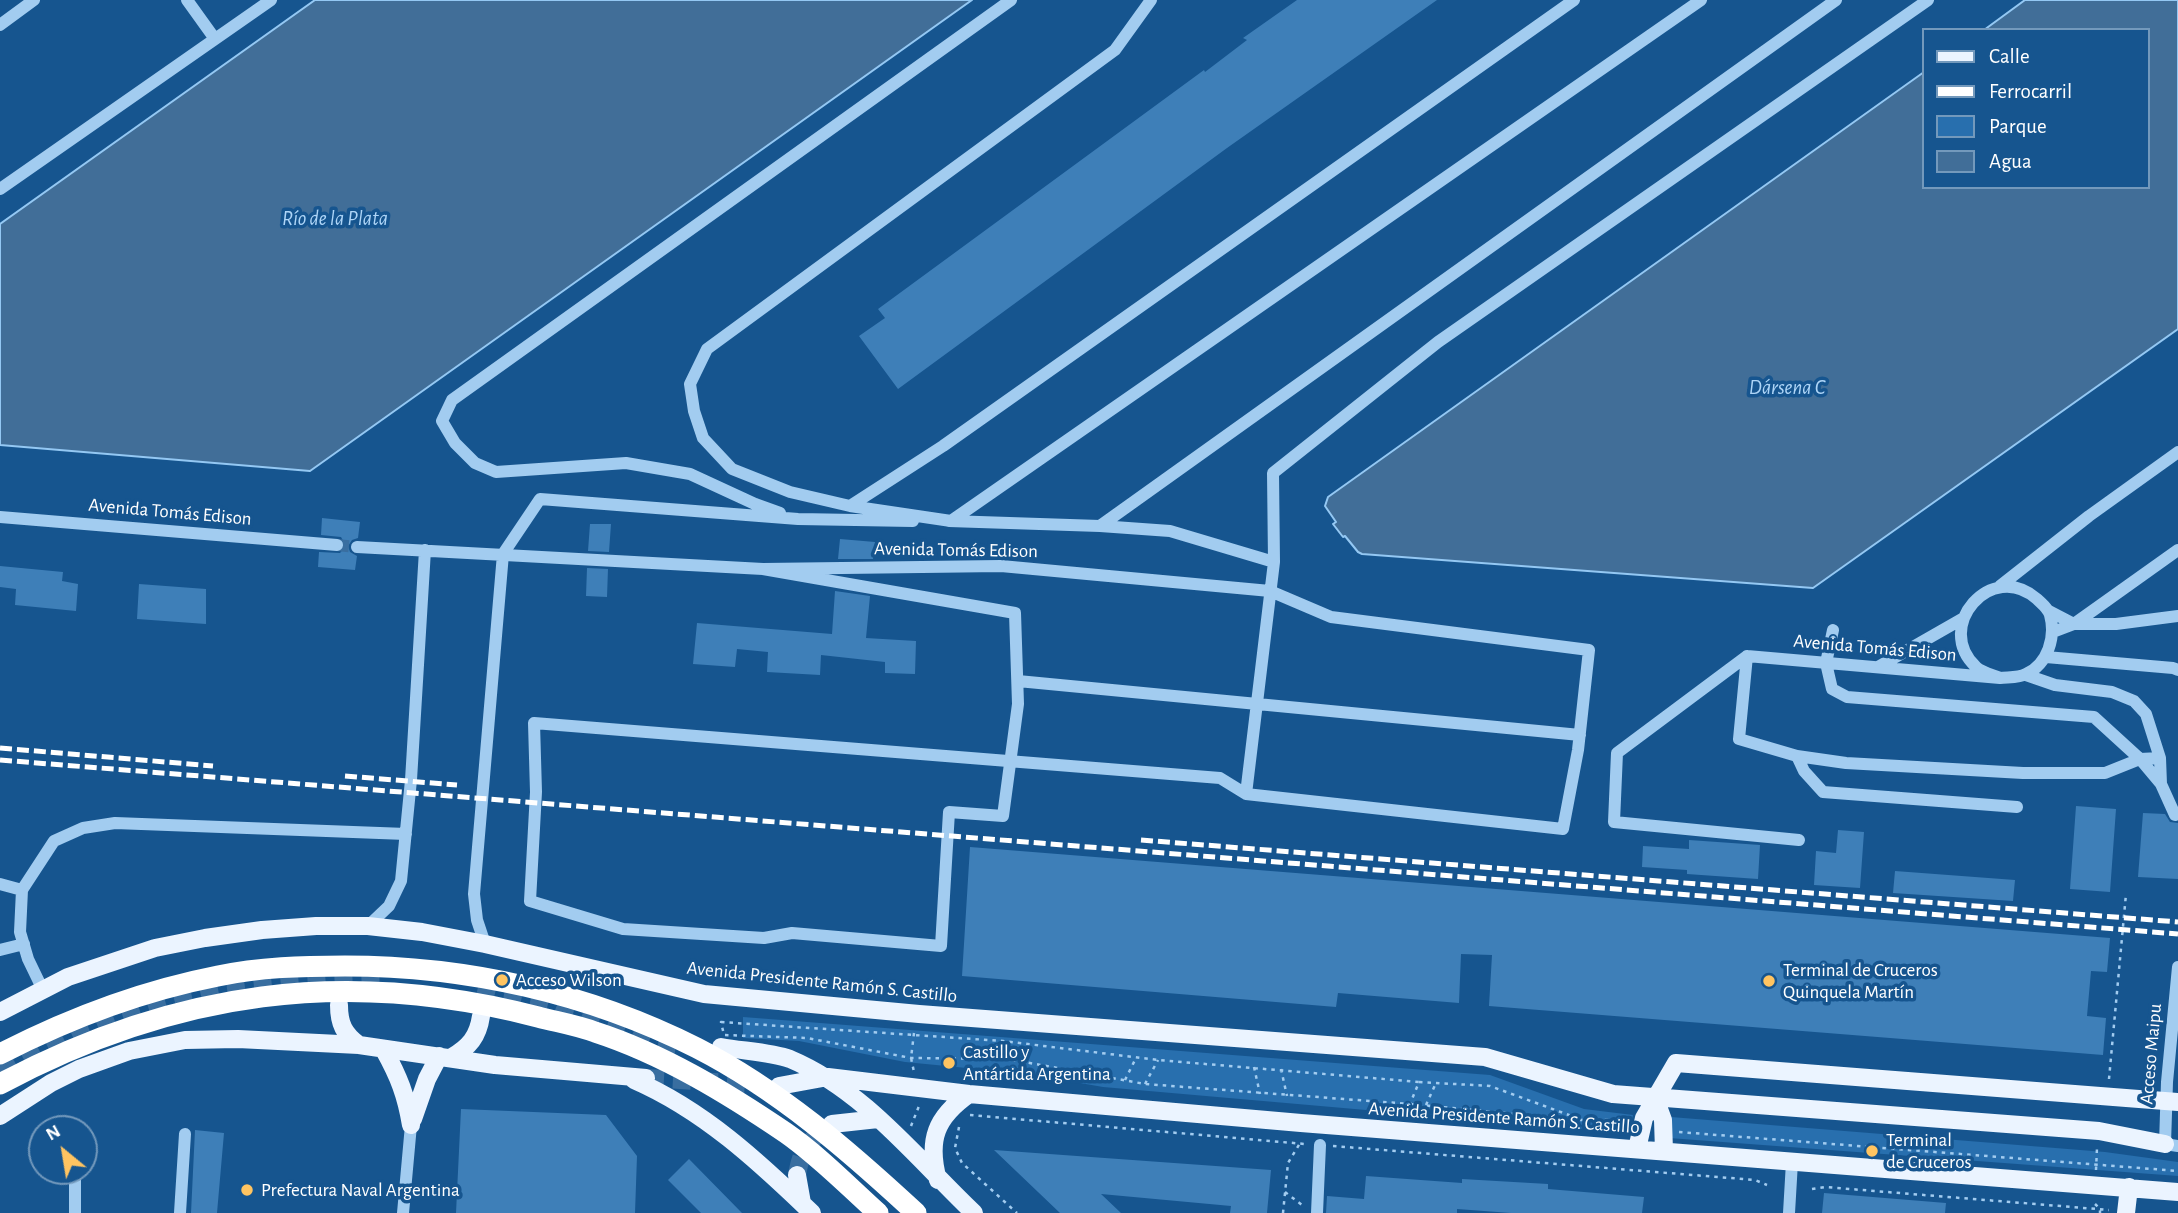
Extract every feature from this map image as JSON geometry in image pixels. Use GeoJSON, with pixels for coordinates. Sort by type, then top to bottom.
{"type":"FeatureCollection","features":[{"type":"Feature","properties":{"kind":"highway"},"geometry":{"type":"LineString","coordinates":[[0,1054],[47,1030],[108,1006],[142,994],[220,975],[301,965],[402,966],[487,977],[587,1001],[649,1025],[698,1049],[800,1113],[862,1163],[916,1213]]}},
{"type":"Feature","properties":{"kind":"highway"},"geometry":{"type":"LineString","coordinates":[[0,1084],[71,1048],[115,1031],[164,1015],[218,1003],[317,991],[362,990],[457,1000],[508,1009],[594,1032],[689,1073],[788,1135],[817,1157],[878,1213]]}},
{"type":"Feature","properties":{"kind":"main road","name":"Avenida Presidente Ramón S. Castillo"},"geometry":{"type":"LineString","coordinates":[[0,1012],[42,988],[68,977],[155,948],[205,938],[316,926],[369,926],[422,932],[485,944],[704,994],[932,1015],[1485,1057],[1591,1089],[1655,1098],[2099,1131],[2171,1145]]}},
{"type":"Feature","properties":{"kind":"main road"},"geometry":{"type":"LineString","coordinates":[[339,1005],[339,1021],[346,1036],[359,1045]]}},
{"type":"Feature","properties":{"kind":"main road"},"geometry":{"type":"LineString","coordinates":[[411,1125],[418,1101],[445,1056],[466,1049],[474,1039],[481,1016]]}},
{"type":"Feature","properties":{"kind":"main road"},"geometry":{"type":"LineString","coordinates":[[0,1116],[51,1083],[79,1069],[118,1054],[185,1040],[238,1039],[359,1045],[495,1065],[646,1078]]}},
{"type":"Feature","properties":{"kind":"main road","name":"Avenida Presidente Ramón S. Castillo"},"geometry":{"type":"LineString","coordinates":[[722,1046],[787,1058],[828,1077]]}},
{"type":"Feature","properties":{"kind":"main road"},"geometry":{"type":"LineString","coordinates":[[384,1050],[407,1098],[411,1125]]}},
{"type":"Feature","properties":{"kind":"main road","name":"Avenida Presidente Ramón S. Castillo"},"geometry":{"type":"LineString","coordinates":[[1655,1098],[1676,1063],[2174,1104]]}},
{"type":"Feature","properties":{"kind":"main road"},"geometry":{"type":"LineString","coordinates":[[624,1076],[660,1091],[701,1116],[807,1208]]}},
{"type":"Feature","properties":{"kind":"main road","name":"Avenida Presidente Ramón S. Castillo"},"geometry":{"type":"LineString","coordinates":[[779,1086],[828,1077],[969,1094],[1301,1123],[2178,1192]]}},
{"type":"Feature","properties":{"kind":"main road"},"geometry":{"type":"LineString","coordinates":[[828,1077],[878,1119],[974,1213]]}},
{"type":"Feature","properties":{"kind":"main road"},"geometry":{"type":"LineString","coordinates":[[939,1180],[933,1160],[934,1140],[942,1117],[969,1094]]}},
{"type":"Feature","properties":{"kind":"main road"},"geometry":{"type":"LineString","coordinates":[[1637,1149],[1644,1118],[1655,1098]]}},
{"type":"Feature","properties":{"kind":"main road"},"geometry":{"type":"LineString","coordinates":[[1655,1098],[1663,1119],[1664,1151]]}},
{"type":"Feature","properties":{"kind":"main road"},"geometry":{"type":"LineString","coordinates":[[832,1124],[878,1119]]}},
{"type":"Feature","properties":{"kind":"main road"},"geometry":{"type":"LineString","coordinates":[[797,1175],[807,1208]]}},
{"type":"Feature","properties":{"kind":"main road"},"geometry":{"type":"LineString","coordinates":[[2126,1213],[2129,1188]]}},
{"type":"Feature","properties":{"kind":"street"},"geometry":{"type":"LineString","coordinates":[[0,25],[34,0]]}},
{"type":"Feature","properties":{"kind":"street"},"geometry":{"type":"LineString","coordinates":[[187,0],[215,39]]}},
{"type":"Feature","properties":{"kind":"street"},"geometry":{"type":"LineString","coordinates":[[0,189],[271,0]]}},
{"type":"Feature","properties":{"kind":"street"},"geometry":{"type":"LineString","coordinates":[[798,519],[755,504],[690,474],[626,463],[496,472],[475,463],[455,443],[442,421],[452,400],[1011,0]]}},
{"type":"Feature","properties":{"kind":"street"},"geometry":{"type":"LineString","coordinates":[[1152,0],[1115,50],[707,349],[690,384],[694,411],[703,438],[732,469],[790,492],[850,506],[951,521],[1701,0]]}},
{"type":"Feature","properties":{"kind":"street"},"geometry":{"type":"LineString","coordinates":[[850,506],[943,446],[1574,0]]}},
{"type":"Feature","properties":{"kind":"street"},"geometry":{"type":"LineString","coordinates":[[1100,526],[1836,0]]}},
{"type":"Feature","properties":{"kind":"street"},"geometry":{"type":"LineString","coordinates":[[1246,794],[1274,562],[1273,473],[1438,342],[1928,0]]}},
{"type":"Feature","properties":{"kind":"street"},"geometry":{"type":"LineString","coordinates":[[1878,667],[1962,619],[1976,597],[2000,586],[2089,516],[2178,452]]}},
{"type":"Feature","properties":{"kind":"street"},"geometry":{"type":"LineString","coordinates":[[485,944],[477,920],[474,894],[497,652],[503,554],[540,499],[798,519],[951,521],[1170,531],[1274,562]]}},
{"type":"Feature","properties":{"kind":"street","name":"Avenida Tomás Edison"},"geometry":{"type":"LineString","coordinates":[[0,517],[337,545]]}},
{"type":"Feature","properties":{"kind":"street","name":"Avenida Tomás Edison"},"geometry":{"type":"LineString","coordinates":[[358,547],[763,569],[1001,566],[1270,591],[1331,617],[1589,650],[1580,735]]}},
{"type":"Feature","properties":{"kind":"street"},"geometry":{"type":"LineString","coordinates":[[369,926],[389,906],[401,881],[425,550]]}},
{"type":"Feature","properties":{"kind":"street"},"geometry":{"type":"LineString","coordinates":[[2053,632],[2074,624],[2178,550]]}},
{"type":"Feature","properties":{"kind":"street"},"geometry":{"type":"LineString","coordinates":[[763,569],[1015,613],[1018,704],[1009,763],[1003,816],[950,812],[941,946],[792,933],[764,938],[623,929],[530,901],[536,792],[534,723],[1009,763],[1220,778],[1246,794],[1563,829],[1580,735],[1018,681]]}},
{"type":"Feature","properties":{"kind":"street"},"geometry":{"type":"LineString","coordinates":[[2000,586],[2026,590],[2049,611],[2074,624],[2116,624],[2178,616]]}},
{"type":"Feature","properties":{"kind":"street"},"geometry":{"type":"LineString","coordinates":[[2026,675],[2046,657],[2053,632],[2049,611]]}},
{"type":"Feature","properties":{"kind":"street"},"geometry":{"type":"LineString","coordinates":[[1962,619],[1962,645],[1976,667],[2000,678],[2026,675],[2055,685],[2112,692],[2134,701],[2146,714],[2160,758],[2161,784]]}},
{"type":"Feature","properties":{"kind":"street"},"geometry":{"type":"LineString","coordinates":[[1833,630],[1826,663],[1832,689],[1847,697],[2094,717],[2140,759],[2161,784],[2175,815]]}},
{"type":"Feature","properties":{"kind":"street"},"geometry":{"type":"LineString","coordinates":[[1747,656],[1740,739],[1797,756],[1846,763],[2023,773],[2110,772],[2140,759],[2160,758]]}},
{"type":"Feature","properties":{"kind":"street"},"geometry":{"type":"LineString","coordinates":[[1747,656],[1617,753],[1614,822],[1799,840]]}},
{"type":"Feature","properties":{"kind":"street","name":"Avenida Tomás Edison"},"geometry":{"type":"LineString","coordinates":[[1747,656],[2000,678]]}},
{"type":"Feature","properties":{"kind":"street"},"geometry":{"type":"LineString","coordinates":[[2046,657],[2178,670]]}},
{"type":"Feature","properties":{"kind":"street"},"geometry":{"type":"LineString","coordinates":[[1797,756],[1804,771],[1824,792],[2017,807]]}},
{"type":"Feature","properties":{"kind":"street"},"geometry":{"type":"LineString","coordinates":[[42,988],[20,932],[22,890],[54,841],[83,828],[114,822],[406,834]]}},
{"type":"Feature","properties":{"kind":"street"},"geometry":{"type":"LineString","coordinates":[[0,884],[22,890]]}},
{"type":"Feature","properties":{"kind":"street"},"geometry":{"type":"LineString","coordinates":[[0,950],[24,944]]}},
{"type":"Feature","properties":{"kind":"street","name":"Acceso Maipu"},"geometry":{"type":"LineString","coordinates":[[2171,1145],[2178,967]]}},
{"type":"Feature","properties":{"kind":"street"},"geometry":{"type":"LineString","coordinates":[[403,1213],[411,1125]]}},
{"type":"Feature","properties":{"kind":"street"},"geometry":{"type":"LineString","coordinates":[[180,1213],[185,1134]]}},
{"type":"Feature","properties":{"kind":"street"},"geometry":{"type":"LineString","coordinates":[[1317,1213],[1320,1146]]}},
{"type":"Feature","properties":{"kind":"street"},"geometry":{"type":"LineString","coordinates":[[1789,1213],[1792,1161]]}},
{"type":"Feature","properties":{"kind":"street"},"geometry":{"type":"LineString","coordinates":[[75,1185],[75,1213]]}},
{"type":"Feature","properties":{"kind":"path"},"geometry":{"type":"LineString","coordinates":[[2101,1096],[2101,1085],[2109,1078],[2126,894]]}},
{"type":"Feature","properties":{"kind":"path"},"geometry":{"type":"LineString","coordinates":[[1581,1120],[1490,1086],[1158,1060],[1003,1041],[720,1022],[724,1035],[807,1038],[911,1058],[1008,1059],[1145,1084],[1426,1105],[1581,1120],[1612,1120],[1642,1129]]}},
{"type":"Feature","properties":{"kind":"path"},"geometry":{"type":"LineString","coordinates":[[1003,1041],[1008,1059]]}},
{"type":"Feature","properties":{"kind":"path"},"geometry":{"type":"LineString","coordinates":[[1125,1080],[1136,1057]]}},
{"type":"Feature","properties":{"kind":"path"},"geometry":{"type":"LineString","coordinates":[[1145,1084],[1158,1060]]}},
{"type":"Feature","properties":{"kind":"path"},"geometry":{"type":"LineString","coordinates":[[1254,1067],[1260,1094]]}},
{"type":"Feature","properties":{"kind":"path"},"geometry":{"type":"LineString","coordinates":[[1281,1069],[1287,1096]]}},
{"type":"Feature","properties":{"kind":"path"},"geometry":{"type":"LineString","coordinates":[[1410,1104],[1419,1082]]}},
{"type":"Feature","properties":{"kind":"path"},"geometry":{"type":"LineString","coordinates":[[1426,1105],[1436,1083]]}},
{"type":"Feature","properties":{"kind":"path"},"geometry":{"type":"LineString","coordinates":[[970,1115],[1320,1146],[1742,1178],[1767,1185]]}},
{"type":"Feature","properties":{"kind":"path"},"geometry":{"type":"LineString","coordinates":[[1283,1213],[1288,1163],[1300,1144],[1301,1123]]}},
{"type":"Feature","properties":{"kind":"path"},"geometry":{"type":"LineString","coordinates":[[960,1124],[955,1148],[962,1163],[1017,1213]]}},
{"type":"Feature","properties":{"kind":"path"},"geometry":{"type":"LineString","coordinates":[[1664,1131],[2178,1171]]}},
{"type":"Feature","properties":{"kind":"path"},"geometry":{"type":"LineString","coordinates":[[2099,1131],[2094,1202],[2100,1211]]}},
{"type":"Feature","properties":{"kind":"path"},"geometry":{"type":"LineString","coordinates":[[1812,1189],[1825,1187],[2126,1213]]}},
{"type":"Feature","properties":{"kind":"path"},"geometry":{"type":"LineString","coordinates":[[1285,1192],[1304,1206]]}},
{"type":"Feature","properties":{"kind":"green space"},"geometry":{"type":"Polygon","coordinates":[[[743,1017],[1490,1075],[1584,1109],[1633,1115],[1629,1133],[1103,1087],[1028,1074],[905,1062],[799,1041],[743,1038],[743,1017]]]}},
{"type":"Feature","properties":{"kind":"green space"},"geometry":{"type":"Polygon","coordinates":[[[1671,1117],[2105,1152],[2178,1162],[2178,1176],[1669,1138],[1671,1117]]]}},
{"type":"Feature","properties":{"kind":"water","name":"Río de la Plata"},"geometry":{"type":"Polygon","coordinates":[[[315,0],[972,0],[310,471],[0,445],[0,224],[315,0]]]}},
{"type":"Feature","properties":{"kind":"water","name":"Dársena C"},"geometry":{"type":"Polygon","coordinates":[[[2025,0],[2178,0],[2178,329],[1813,588],[1362,554],[1343,537],[1333,524],[1336,522],[1325,506],[1328,497],[1923,73],[1923,189],[2150,189],[2150,28],[1987,28],[2025,0]]]}},
{"type":"Feature","properties":{"kind":"building"},"geometry":{"type":"Polygon","coordinates":[[[1297,0],[1437,0],[1227,148],[898,389],[859,336],[885,318],[878,309],[1204,70],[1205,72],[1247,40],[1243,38],[1297,0]]]}},
{"type":"Feature","properties":{"kind":"building"},"geometry":{"type":"Polygon","coordinates":[[[322,518],[360,522],[358,538],[352,540],[348,546],[350,552],[357,556],[355,570],[318,567],[319,552],[340,553],[346,546],[341,537],[321,535],[322,518]]]}},
{"type":"Feature","properties":{"kind":"building"},"geometry":{"type":"Polygon","coordinates":[[[590,524],[611,524],[609,552],[588,551],[590,524]]]}},
{"type":"Feature","properties":{"kind":"building"},"geometry":{"type":"Polygon","coordinates":[[[840,539],[875,542],[873,559],[838,559],[840,539]]]}},
{"type":"Feature","properties":{"kind":"building"},"geometry":{"type":"Polygon","coordinates":[[[0,566],[63,572],[62,581],[78,584],[76,611],[15,605],[16,589],[0,587],[0,566]]]}},
{"type":"Feature","properties":{"kind":"building"},"geometry":{"type":"Polygon","coordinates":[[[587,568],[608,569],[607,597],[586,596],[587,568]]]}},
{"type":"Feature","properties":{"kind":"building"},"geometry":{"type":"Polygon","coordinates":[[[139,584],[206,589],[206,624],[137,619],[139,584]]]}},
{"type":"Feature","properties":{"kind":"building"},"geometry":{"type":"Polygon","coordinates":[[[835,591],[870,596],[866,638],[916,641],[915,674],[885,673],[885,662],[821,655],[820,675],[767,672],[768,652],[737,649],[735,667],[693,664],[697,623],[832,634],[835,591]]]}},
{"type":"Feature","properties":{"kind":"building"},"geometry":{"type":"Polygon","coordinates":[[[2076,806],[2116,809],[2110,892],[2070,889],[2076,806]]]}},
{"type":"Feature","properties":{"kind":"building"},"geometry":{"type":"Polygon","coordinates":[[[2143,813],[2165,814],[2170,822],[2178,823],[2178,879],[2138,877],[2143,813]]]}},
{"type":"Feature","properties":{"kind":"building"},"geometry":{"type":"Polygon","coordinates":[[[1838,830],[1864,832],[1860,888],[1814,885],[1816,851],[1836,853],[1838,830]]]}},
{"type":"Feature","properties":{"kind":"building"},"geometry":{"type":"Polygon","coordinates":[[[1689,840],[1760,845],[1758,879],[1687,874],[1687,870],[1642,867],[1643,846],[1689,849],[1689,840]]]}},
{"type":"Feature","properties":{"kind":"building"},"geometry":{"type":"Polygon","coordinates":[[[970,847],[2110,938],[2107,972],[2091,971],[2087,1016],[2106,1018],[2103,1055],[1489,1006],[1492,955],[1461,954],[1459,1003],[1338,993],[1336,1007],[962,976],[970,847]]]}},
{"type":"Feature","properties":{"kind":"building"},"geometry":{"type":"Polygon","coordinates":[[[1895,871],[2015,880],[2013,901],[1893,893],[1895,871]]]}},
{"type":"Feature","properties":{"kind":"building"},"geometry":{"type":"Polygon","coordinates":[[[461,1109],[606,1115],[637,1156],[635,1213],[456,1213],[461,1109]]]}},
{"type":"Feature","properties":{"kind":"building"},"geometry":{"type":"Polygon","coordinates":[[[195,1130],[224,1133],[217,1213],[191,1213],[195,1130]]]}},
{"type":"Feature","properties":{"kind":"building"},"geometry":{"type":"Polygon","coordinates":[[[994,1150],[1271,1170],[1267,1213],[1230,1213],[1231,1206],[1101,1194],[1121,1213],[1060,1213],[994,1150]]]}},
{"type":"Feature","properties":{"kind":"building"},"geometry":{"type":"Polygon","coordinates":[[[689,1159],[742,1213],[701,1213],[668,1180],[689,1159]]]}},
{"type":"Feature","properties":{"kind":"building"},"geometry":{"type":"Polygon","coordinates":[[[1366,1176],[1462,1183],[1462,1179],[1548,1184],[1548,1189],[1644,1197],[1642,1213],[1511,1213],[1457,1209],[1457,1213],[1326,1213],[1327,1196],[1364,1199],[1366,1176]]]}},
{"type":"Feature","properties":{"kind":"building"},"geometry":{"type":"Polygon","coordinates":[[[1824,1193],[1946,1203],[1945,1213],[1822,1213],[1824,1193]]]}},
{"type":"Feature","properties":{"kind":"tunnel"},"geometry":{"type":"LineString","coordinates":[[337,545],[357,547]]}},
{"type":"Feature","properties":{"kind":"tunnel"},"geometry":{"type":"LineString","coordinates":[[0,1072],[51,1045],[109,1021],[197,994],[325,978],[385,976]]}},
{"type":"Feature","properties":{"kind":"tunnel"},"geometry":{"type":"LineString","coordinates":[[478,987],[553,1004],[654,1041],[683,1046]]}},
{"type":"Feature","properties":{"kind":"tunnel"},"geometry":{"type":"LineString","coordinates":[[646,1078],[762,1085]]}},
{"type":"Feature","properties":{"kind":"tunnel"},"geometry":{"type":"LineString","coordinates":[[797,1175],[801,1157],[808,1145],[832,1124]]}},
{"type":"Feature","properties":{"kind":"railway"},"geometry":{"type":"LineString","coordinates":[[0,748],[213,766]]}},
{"type":"Feature","properties":{"kind":"railway"},"geometry":{"type":"LineString","coordinates":[[0,760],[2178,934]]}},
{"type":"Feature","properties":{"kind":"railway"},"geometry":{"type":"LineString","coordinates":[[345,776],[457,785]]}},
{"type":"Feature","properties":{"kind":"railway"},"geometry":{"type":"LineString","coordinates":[[1141,840],[2178,922]]}},
{"type":"Feature","properties":{"kind":"place","name":"Acceso Wilson"},"geometry":{"type":"Point","coordinates":[502,980]}},
{"type":"Feature","properties":{"kind":"place","name":"Terminal de Cruceros Quinquela Martín"},"geometry":{"type":"Point","coordinates":[1769,981]}},
{"type":"Feature","properties":{"kind":"place","name":"Castillo y Antártida Argentina"},"geometry":{"type":"Point","coordinates":[949,1063]}},
{"type":"Feature","properties":{"kind":"place","name":"Terminal de Cruceros"},"geometry":{"type":"Point","coordinates":[1872,1151]}},
{"type":"Feature","properties":{"kind":"place","name":"Prefectura Naval Argentina"},"geometry":{"type":"Point","coordinates":[247,1190]}}]}
